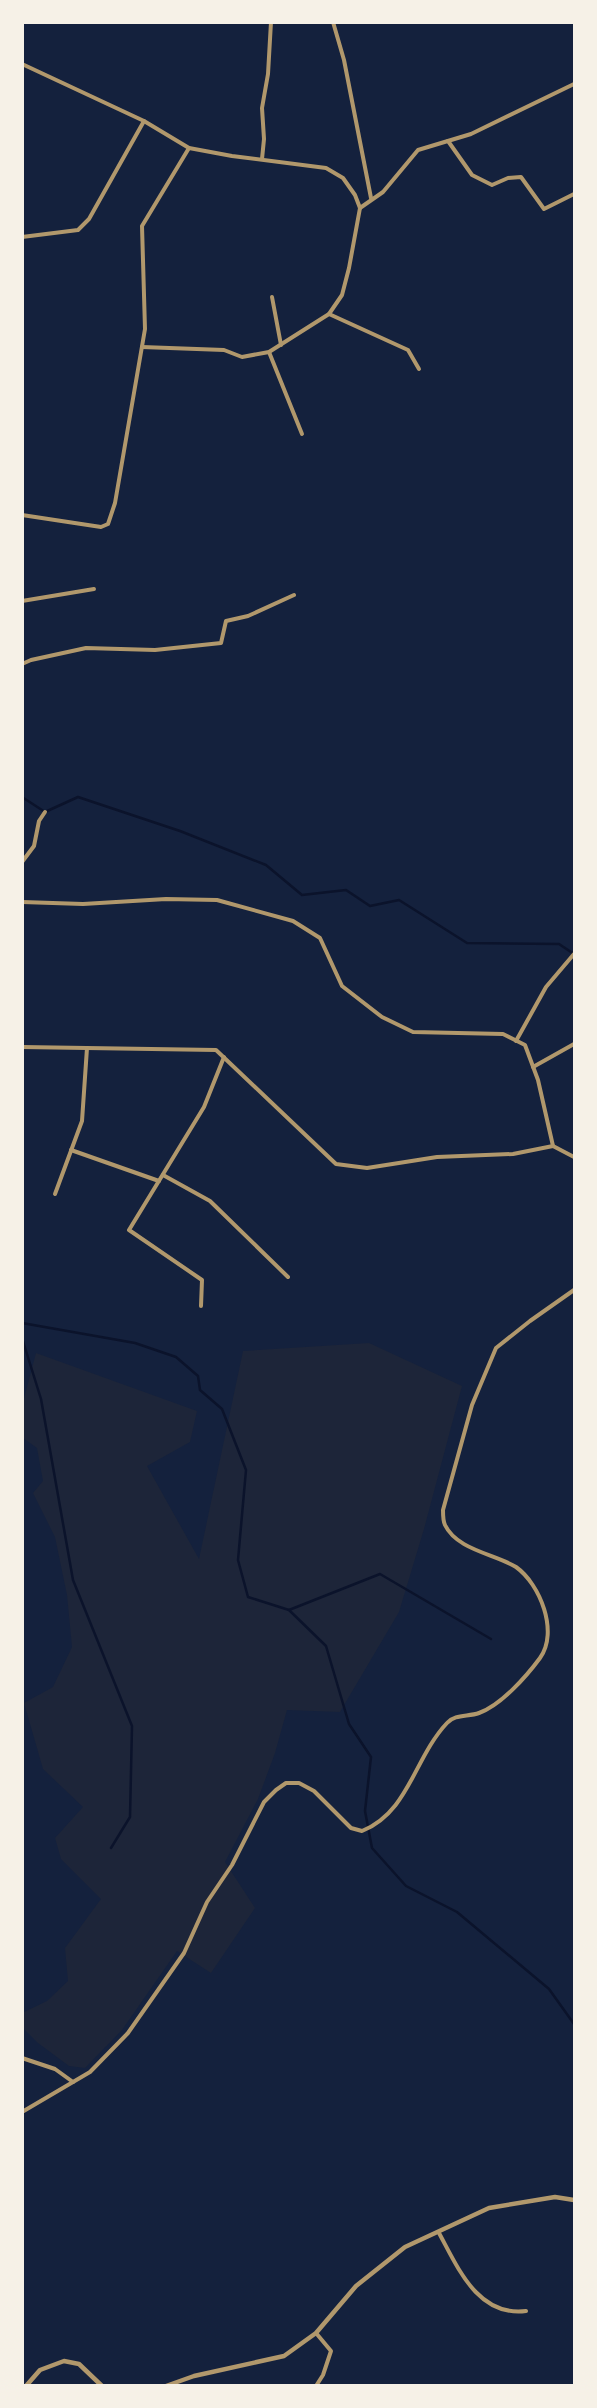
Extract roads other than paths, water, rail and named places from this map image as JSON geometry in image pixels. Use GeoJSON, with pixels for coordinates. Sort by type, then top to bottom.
{"type":"FeatureCollection","features":[{"type":"Feature","properties":{"kind":"street"},"geometry":{"type":"LineString","coordinates":[[262,159],[264,139],[262,108],[268,74],[271,22]]}},
{"type":"Feature","properties":{"kind":"street"},"geometry":{"type":"LineString","coordinates":[[333,22],[344,60],[371,198]]}},
{"type":"Feature","properties":{"kind":"street"},"geometry":{"type":"LineString","coordinates":[[22,64],[144,121],[189,148],[326,168],[343,178],[350,185],[360,208],[342,295],[329,314],[281,345],[269,352],[242,357],[224,350],[142,347]]}},
{"type":"Feature","properties":{"kind":"street"},"geometry":{"type":"LineString","coordinates":[[360,208],[371,198],[383,192],[418,150],[471,134],[574,84]]}},
{"type":"Feature","properties":{"kind":"street"},"geometry":{"type":"LineString","coordinates":[[22,237],[78,230],[89,219],[144,121]]}},
{"type":"Feature","properties":{"kind":"street"},"geometry":{"type":"LineString","coordinates":[[448,141],[472,175],[492,185],[508,178],[521,178],[544,209],[574,194]]}},
{"type":"Feature","properties":{"kind":"street"},"geometry":{"type":"LineString","coordinates":[[22,515],[101,527],[108,524],[115,503],[145,329],[142,226],[189,148]]}},
{"type":"Feature","properties":{"kind":"street"},"geometry":{"type":"LineString","coordinates":[[272,297],[281,345]]}},
{"type":"Feature","properties":{"kind":"street"},"geometry":{"type":"LineString","coordinates":[[329,314],[408,350],[419,368]]}},
{"type":"Feature","properties":{"kind":"street"},"geometry":{"type":"LineString","coordinates":[[269,352],[302,434]]}},
{"type":"Feature","properties":{"kind":"street"},"geometry":{"type":"LineString","coordinates":[[22,601],[94,589]]}},
{"type":"Feature","properties":{"kind":"street"},"geometry":{"type":"LineString","coordinates":[[22,664],[31,660],[86,648],[155,650],[221,643],[226,621],[248,616],[294,595]]}},
{"type":"Feature","properties":{"kind":"street"},"geometry":{"type":"LineString","coordinates":[[22,862],[34,846],[40,820],[45,812]]}},
{"type":"Feature","properties":{"kind":"street"},"geometry":{"type":"LineString","coordinates":[[22,902],[83,904],[166,899],[217,900],[293,921],[320,938],[342,986],[382,1017],[413,1032],[503,1034],[525,1045],[533,1067],[553,1146]]}},
{"type":"Feature","properties":{"kind":"street"},"geometry":{"type":"LineString","coordinates":[[516,1041],[546,987],[574,954]]}},
{"type":"Feature","properties":{"kind":"street"},"geometry":{"type":"LineString","coordinates":[[533,1067],[574,1044]]}},
{"type":"Feature","properties":{"kind":"street"},"geometry":{"type":"LineString","coordinates":[[22,1047],[216,1050],[336,1164],[367,1168],[437,1157],[513,1154],[553,1146],[574,1157]]}},
{"type":"Feature","properties":{"kind":"street"},"geometry":{"type":"LineString","coordinates":[[55,1194],[82,1120],[87,1048]]}},
{"type":"Feature","properties":{"kind":"street"},"geometry":{"type":"LineString","coordinates":[[201,1306],[202,1280],[129,1230],[204,1107],[224,1057]]}},
{"type":"Feature","properties":{"kind":"street"},"geometry":{"type":"LineString","coordinates":[[71,1150],[159,1181]]}},
{"type":"Feature","properties":{"kind":"street"},"geometry":{"type":"LineString","coordinates":[[163,1175],[210,1201],[288,1278]]}},
{"type":"Feature","properties":{"kind":"street"},"geometry":{"type":"LineString","coordinates":[[22,2112],[90,2072],[128,2032],[184,1953],[207,1902],[232,1865],[264,1802],[276,1790],[286,1783],[299,1783],[314,1790],[351,1828],[362,1831],[377,1825],[397,1805],[419,1764],[448,1722],[460,1716],[478,1714],[513,1690],[542,1655],[547,1638],[548,1619],[538,1592],[517,1568],[458,1540],[445,1525],[443,1510],[472,1405],[496,1348],[574,1290]]}},
{"type":"Feature","properties":{"kind":"street"},"geometry":{"type":"LineString","coordinates":[[22,2058],[55,2069],[73,2082]]}},
{"type":"Feature","properties":{"kind":"street"},"geometry":{"type":"LineString","coordinates":[[166,2386],[194,2376],[284,2356],[316,2333],[356,2286],[406,2247],[488,2208],[555,2197],[574,2200]]}},
{"type":"Feature","properties":{"kind":"street"},"geometry":{"type":"LineString","coordinates":[[439,2232],[476,2294],[503,2310],[526,2311]]}},
{"type":"Feature","properties":{"kind":"street"},"geometry":{"type":"LineString","coordinates":[[316,2333],[331,2351],[323,2375],[316,2386]]}},
{"type":"Feature","properties":{"kind":"street"},"geometry":{"type":"LineString","coordinates":[[26,2386],[40,2370],[64,2361],[79,2364],[102,2386]]}},
{"type":"Feature","properties":{"kind":"waterway"},"geometry":{"type":"LineString","coordinates":[[22,797],[45,812],[78,797],[180,831],[266,865],[302,895],[346,890],[370,906],[399,900],[467,943],[559,944],[574,954]]}},
{"type":"Feature","properties":{"kind":"waterway"},"geometry":{"type":"LineString","coordinates":[[22,1323],[135,1343],[176,1357],[198,1376],[200,1390],[222,1409],[246,1470],[238,1560],[248,1597],[289,1610],[326,1646],[349,1724],[371,1757],[365,1811],[372,1848],[406,1886],[457,1912],[549,1989],[574,2024]]}},
{"type":"Feature","properties":{"kind":"waterway"},"geometry":{"type":"LineString","coordinates":[[22,1338],[41,1399],[73,1580],[132,1726],[130,1817],[111,1848]]}},
{"type":"Feature","properties":{"kind":"waterway"},"geometry":{"type":"LineString","coordinates":[[289,1610],[380,1574],[491,1639]]}}]}
